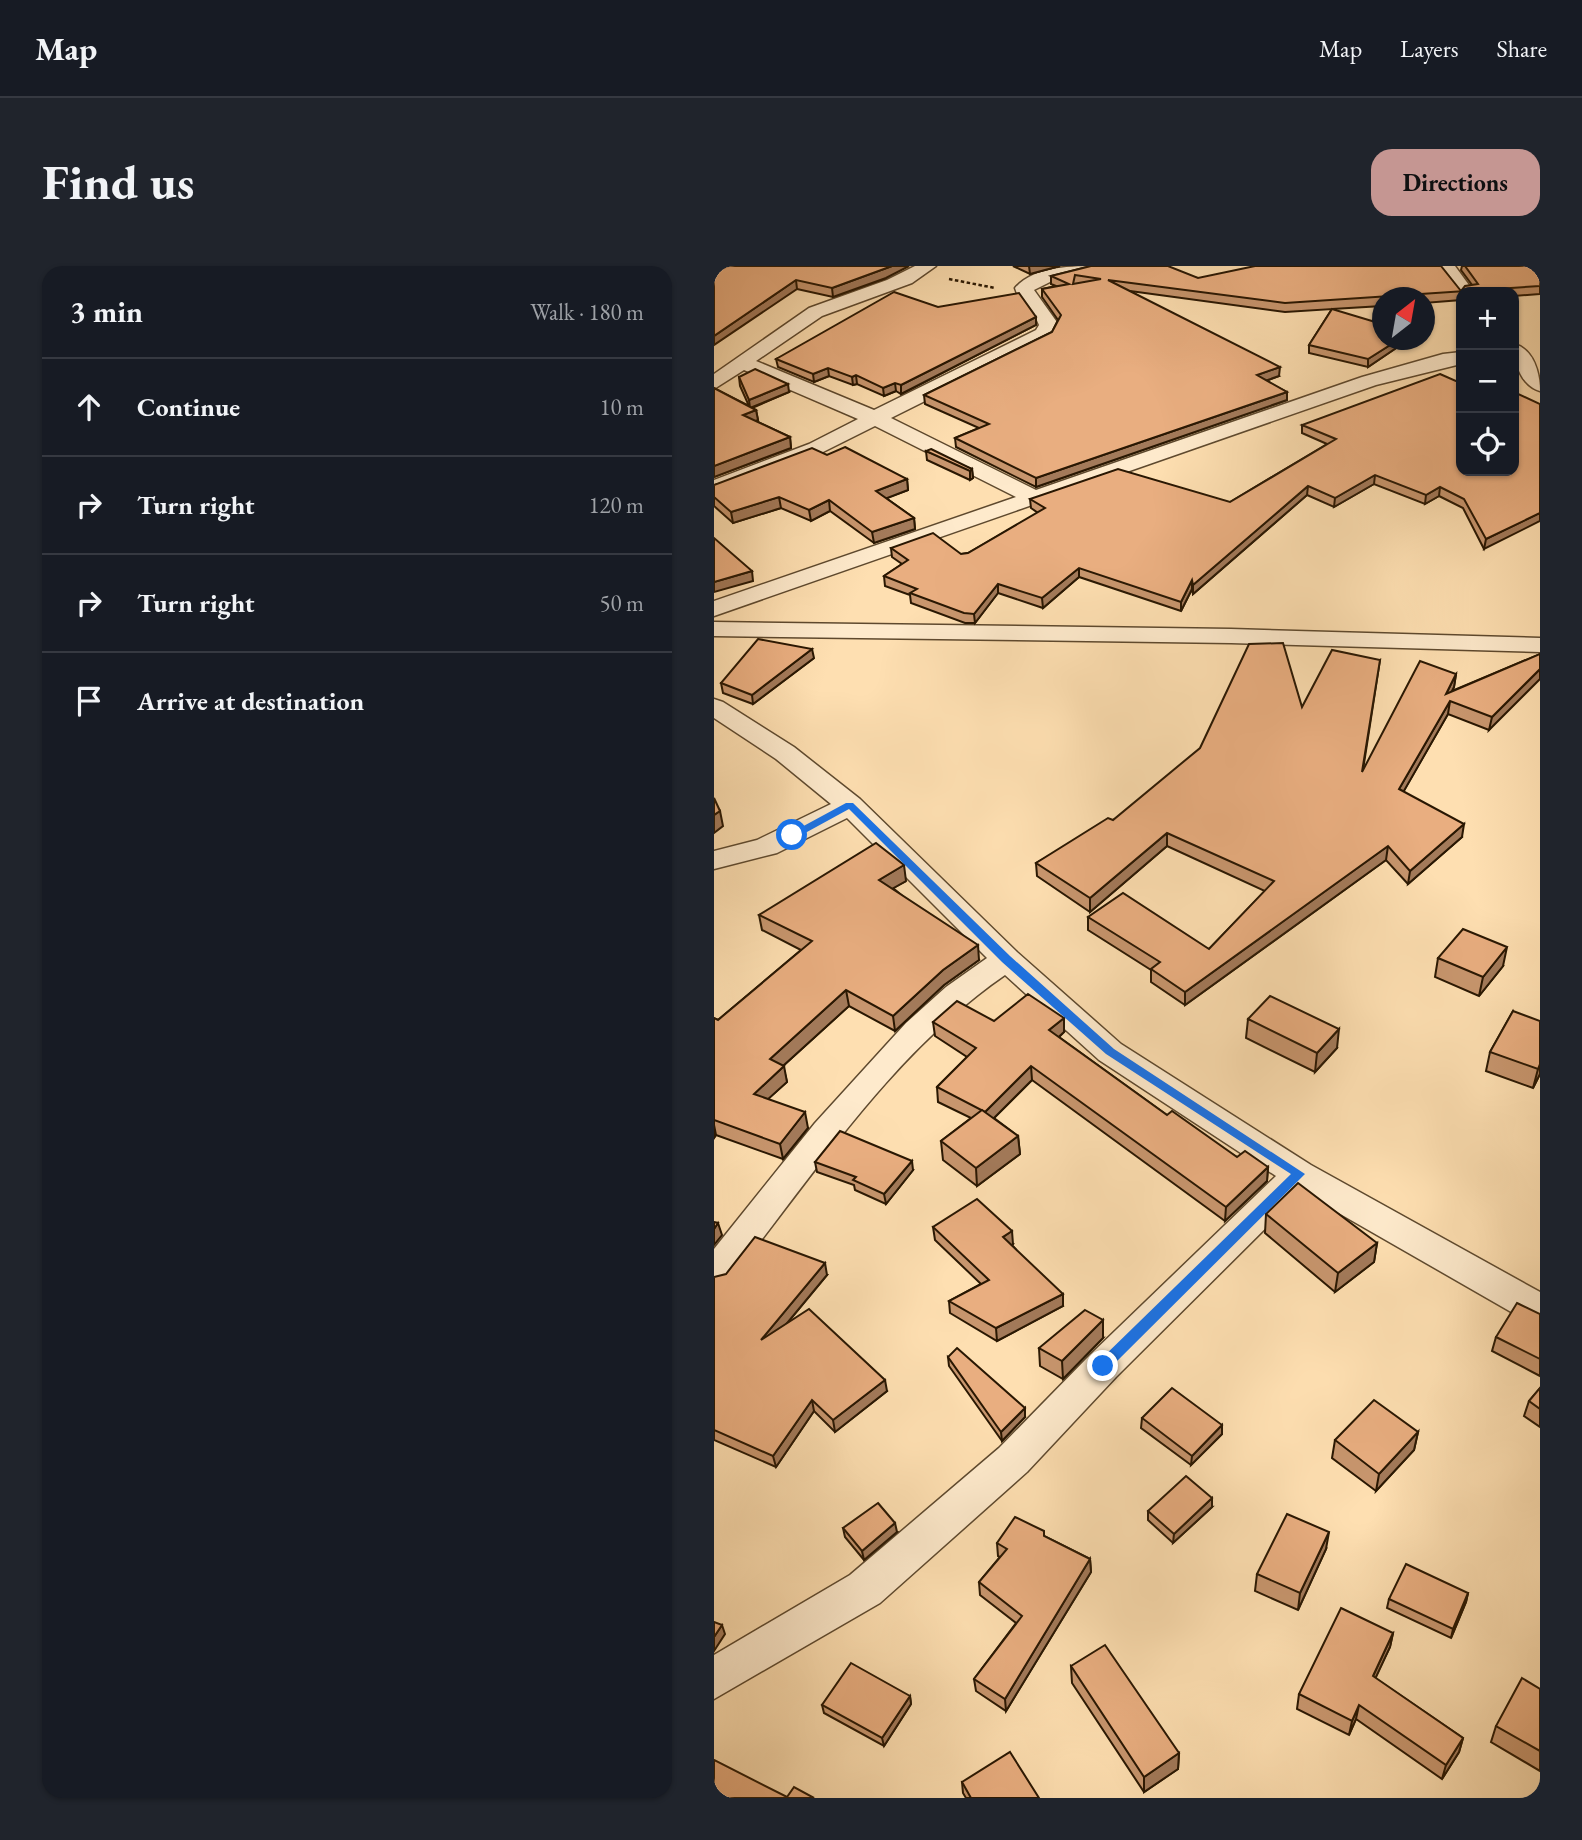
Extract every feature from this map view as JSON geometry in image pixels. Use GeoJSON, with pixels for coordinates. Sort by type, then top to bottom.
{"type":"FeatureCollection","features":[{"type":"Feature","properties":{"kind":"street"},"geometry":{"type":"LineString","coordinates":[[714,488],[816,448],[1044,334],[1049,325],[1046,313],[1025,296],[1024,288],[1033,280],[1054,272],[1091,266]]}},
{"type":"Feature","properties":{"kind":"street"},"geometry":{"type":"LineString","coordinates":[[1446,266],[1461,287]]}},
{"type":"Feature","properties":{"kind":"street"},"geometry":{"type":"LineString","coordinates":[[714,383],[795,323],[832,304],[924,268]]}},
{"type":"Feature","properties":{"kind":"street"},"geometry":{"type":"LineString","coordinates":[[1519,353],[1540,361]]}},
{"type":"Feature","properties":{"kind":"street"},"geometry":{"type":"LineString","coordinates":[[1519,357],[1540,385]]}},
{"type":"Feature","properties":{"kind":"street"},"geometry":{"type":"LineString","coordinates":[[714,609],[1369,381],[1456,359]]}},
{"type":"Feature","properties":{"kind":"street"},"geometry":{"type":"LineString","coordinates":[[744,363],[877,419],[1036,498]]}},
{"type":"Feature","properties":{"kind":"street"},"geometry":{"type":"LineString","coordinates":[[714,629],[1203,636],[1540,645]]}},
{"type":"Feature","properties":{"kind":"street"},"geometry":{"type":"LineString","coordinates":[[714,708],[785,753],[850,805],[1006,959],[1110,1052],[1299,1174],[1540,1310]]}},
{"type":"Feature","properties":{"kind":"street"},"geometry":{"type":"LineString","coordinates":[[714,860],[735,858],[792,835],[850,805]]}},
{"type":"Feature","properties":{"kind":"street"},"geometry":{"type":"LineString","coordinates":[[714,1274],[774,1202],[835,1122],[905,1043],[951,999],[1006,959]]}},
{"type":"Feature","properties":{"kind":"street"},"geometry":{"type":"LineString","coordinates":[[714,1678],[865,1590],[1013,1460],[1103,1366],[1299,1174]]}},
{"type":"Feature","properties":{"kind":"path"},"geometry":{"type":"LineString","coordinates":[[924,268],[976,285],[1024,288]]}},
{"type":"Feature","properties":{"kind":"building"},"geometry":{"type":"Polygon","coordinates":[[[714,266],[892,266],[832,288],[796,280],[714,336],[714,266]]]}},
{"type":"Feature","properties":{"kind":"building"},"geometry":{"type":"Polygon","coordinates":[[[1091,266],[1168,266],[1198,278],[1255,266],[1441,266],[1458,287],[1456,292],[1435,293],[1435,287],[1372,287],[1372,297],[1285,303],[1108,280],[1280,367],[1257,375],[1287,392],[1036,478],[955,438],[989,424],[924,395],[1052,332],[1061,315],[1042,289],[1069,284],[1051,276],[1091,266]],[[1075,275],[1073,284],[1101,279],[1075,275]]]}},
{"type":"Feature","properties":{"kind":"building"},"geometry":{"type":"Polygon","coordinates":[[[1465,266],[1540,266],[1540,286],[1464,287],[1478,284],[1465,266]]]}},
{"type":"Feature","properties":{"kind":"building"},"geometry":{"type":"Polygon","coordinates":[[[894,292],[938,307],[1019,293],[1036,317],[901,385],[895,383],[883,388],[856,375],[852,377],[828,368],[813,374],[776,359],[894,292]]]}},
{"type":"Feature","properties":{"kind":"building"},"geometry":{"type":"Polygon","coordinates":[[[1332,309],[1372,321],[1372,350],[1382,350],[1368,359],[1309,345],[1332,309]]]}},
{"type":"Feature","properties":{"kind":"building"},"geometry":{"type":"Polygon","coordinates":[[[755,369],[788,384],[749,400],[739,377],[755,369]]]}},
{"type":"Feature","properties":{"kind":"building"},"geometry":{"type":"Polygon","coordinates":[[[1440,374],[1456,381],[1456,476],[1519,476],[1519,394],[1540,404],[1540,513],[1486,539],[1464,499],[1440,487],[1426,495],[1375,475],[1335,498],[1308,486],[1193,585],[1192,580],[1181,602],[1079,568],[1042,598],[998,584],[974,614],[964,613],[910,593],[917,589],[884,576],[908,560],[891,548],[933,533],[961,554],[968,553],[1045,508],[1030,499],[1118,469],[1230,502],[1336,439],[1302,425],[1440,374]]]}},
{"type":"Feature","properties":{"kind":"building"},"geometry":{"type":"Polygon","coordinates":[[[714,388],[756,410],[743,415],[790,437],[714,466],[714,388]]]}},
{"type":"Feature","properties":{"kind":"building"},"geometry":{"type":"Polygon","coordinates":[[[845,447],[907,479],[876,491],[914,518],[872,532],[829,500],[809,510],[779,497],[731,512],[714,497],[714,485],[812,448],[827,455],[845,447]]]}},
{"type":"Feature","properties":{"kind":"building"},"geometry":{"type":"Polygon","coordinates":[[[931,449],[972,469],[970,471],[926,451],[931,449]]]}},
{"type":"Feature","properties":{"kind":"building"},"geometry":{"type":"Polygon","coordinates":[[[714,538],[752,571],[714,582],[714,538]]]}},
{"type":"Feature","properties":{"kind":"building"},"geometry":{"type":"Polygon","coordinates":[[[758,639],[812,649],[752,695],[721,683],[758,639]]]}},
{"type":"Feature","properties":{"kind":"building"},"geometry":{"type":"Polygon","coordinates":[[[1283,643],[1302,707],[1332,650],[1380,660],[1362,772],[1420,661],[1456,674],[1446,694],[1540,654],[1540,669],[1492,717],[1450,701],[1399,789],[1464,824],[1410,871],[1388,846],[1185,992],[1151,969],[1160,962],[1088,917],[1123,893],[1209,949],[1274,881],[1167,833],[1090,898],[1036,863],[1108,818],[1113,820],[1200,748],[1249,644],[1283,643]]]}},
{"type":"Feature","properties":{"kind":"building"},"geometry":{"type":"Polygon","coordinates":[[[714,798],[720,811],[714,815],[714,798]]]}},
{"type":"Feature","properties":{"kind":"building"},"geometry":{"type":"Polygon","coordinates":[[[876,843],[904,865],[879,880],[978,945],[943,970],[893,1016],[846,990],[770,1059],[784,1066],[754,1094],[805,1112],[780,1144],[714,1120],[714,1018],[718,1020],[812,941],[759,915],[876,843]]]}},
{"type":"Feature","properties":{"kind":"building"},"geometry":{"type":"Polygon","coordinates":[[[1463,929],[1507,947],[1483,977],[1438,958],[1463,929]]]}},
{"type":"Feature","properties":{"kind":"building"},"geometry":{"type":"Polygon","coordinates":[[[1028,994],[1064,1018],[1049,1030],[1167,1115],[1172,1111],[1237,1157],[1245,1151],[1268,1167],[1226,1207],[1031,1066],[985,1112],[937,1087],[976,1048],[933,1022],[957,1001],[994,1021],[1028,994]]]}},
{"type":"Feature","properties":{"kind":"building"},"geometry":{"type":"Polygon","coordinates":[[[1270,996],[1339,1029],[1317,1053],[1248,1019],[1270,996]]]}},
{"type":"Feature","properties":{"kind":"building"},"geometry":{"type":"Polygon","coordinates":[[[1513,1011],[1540,1021],[1538,1069],[1490,1052],[1513,1011]]]}},
{"type":"Feature","properties":{"kind":"building"},"geometry":{"type":"Polygon","coordinates":[[[982,1110],[1018,1136],[976,1168],[941,1141],[982,1110]]]}},
{"type":"Feature","properties":{"kind":"building"},"geometry":{"type":"Polygon","coordinates":[[[840,1131],[912,1161],[884,1194],[853,1180],[856,1177],[815,1162],[840,1131]]]}},
{"type":"Feature","properties":{"kind":"building"},"geometry":{"type":"Polygon","coordinates":[[[1298,1183],[1377,1243],[1338,1273],[1266,1214],[1298,1183]]]}},
{"type":"Feature","properties":{"kind":"building"},"geometry":{"type":"Polygon","coordinates":[[[977,1199],[1012,1231],[1003,1237],[1063,1294],[996,1328],[949,1301],[989,1280],[933,1227],[977,1199]]]}},
{"type":"Feature","properties":{"kind":"building"},"geometry":{"type":"Polygon","coordinates":[[[755,1237],[825,1263],[761,1340],[809,1309],[885,1380],[833,1420],[812,1400],[773,1456],[714,1430],[714,1277],[726,1274],[755,1237]]]}},
{"type":"Feature","properties":{"kind":"building"},"geometry":{"type":"Polygon","coordinates":[[[1517,1303],[1540,1314],[1540,1359],[1496,1337],[1517,1303]]]}},
{"type":"Feature","properties":{"kind":"building"},"geometry":{"type":"Polygon","coordinates":[[[1085,1310],[1103,1320],[1062,1361],[1039,1348],[1085,1310]]]}},
{"type":"Feature","properties":{"kind":"building"},"geometry":{"type":"Polygon","coordinates":[[[957,1348],[1025,1408],[1001,1432],[948,1357],[957,1348]]]}},
{"type":"Feature","properties":{"kind":"building"},"geometry":{"type":"Polygon","coordinates":[[[1172,1388],[1222,1425],[1192,1456],[1142,1418],[1172,1388]]]}},
{"type":"Feature","properties":{"kind":"building"},"geometry":{"type":"Polygon","coordinates":[[[1540,1388],[1540,1409],[1529,1401],[1540,1388]]]}},
{"type":"Feature","properties":{"kind":"building"},"geometry":{"type":"Polygon","coordinates":[[[1374,1400],[1418,1432],[1379,1474],[1335,1440],[1374,1400]]]}},
{"type":"Feature","properties":{"kind":"building"},"geometry":{"type":"Polygon","coordinates":[[[1186,1476],[1212,1498],[1174,1534],[1148,1511],[1186,1476]]]}},
{"type":"Feature","properties":{"kind":"building"},"geometry":{"type":"Polygon","coordinates":[[[878,1503],[895,1523],[862,1551],[843,1528],[878,1503]]]}},
{"type":"Feature","properties":{"kind":"building"},"geometry":{"type":"Polygon","coordinates":[[[1287,1514],[1329,1532],[1300,1593],[1257,1574],[1287,1514]]]}},
{"type":"Feature","properties":{"kind":"building"},"geometry":{"type":"Polygon","coordinates":[[[1015,1517],[1044,1531],[1044,1536],[1090,1559],[1005,1699],[974,1679],[1022,1616],[979,1582],[1007,1549],[997,1543],[1015,1517]]]}},
{"type":"Feature","properties":{"kind":"building"},"geometry":{"type":"Polygon","coordinates":[[[1406,1564],[1468,1593],[1453,1629],[1389,1599],[1406,1564]]]}},
{"type":"Feature","properties":{"kind":"building"},"geometry":{"type":"Polygon","coordinates":[[[1341,1608],[1393,1633],[1373,1676],[1463,1738],[1446,1765],[1359,1705],[1352,1721],[1299,1694],[1341,1608]]]}},
{"type":"Feature","properties":{"kind":"building"},"geometry":{"type":"Polygon","coordinates":[[[714,1622],[722,1625],[714,1637],[714,1622]]]}},
{"type":"Feature","properties":{"kind":"building"},"geometry":{"type":"Polygon","coordinates":[[[1105,1645],[1179,1753],[1144,1777],[1071,1666],[1105,1645]]]}},
{"type":"Feature","properties":{"kind":"building"},"geometry":{"type":"Polygon","coordinates":[[[851,1663],[910,1696],[882,1738],[822,1705],[851,1663]]]}},
{"type":"Feature","properties":{"kind":"building"},"geometry":{"type":"Polygon","coordinates":[[[1522,1678],[1540,1689],[1540,1751],[1496,1726],[1522,1678]]]}},
{"type":"Feature","properties":{"kind":"building"},"geometry":{"type":"Polygon","coordinates":[[[1010,1752],[1039,1798],[971,1798],[962,1782],[1010,1752]]]}},
{"type":"Feature","properties":{"kind":"building"},"geometry":{"type":"Polygon","coordinates":[[[714,1760],[787,1797],[794,1787],[814,1798],[714,1798],[714,1760]]]}},
{"type":"Feature","properties":{"kind":"route"},"geometry":{"type":"LineString","coordinates":[[792,835],[850,805],[1006,959],[1110,1052],[1299,1174],[1103,1366]]}}]}
